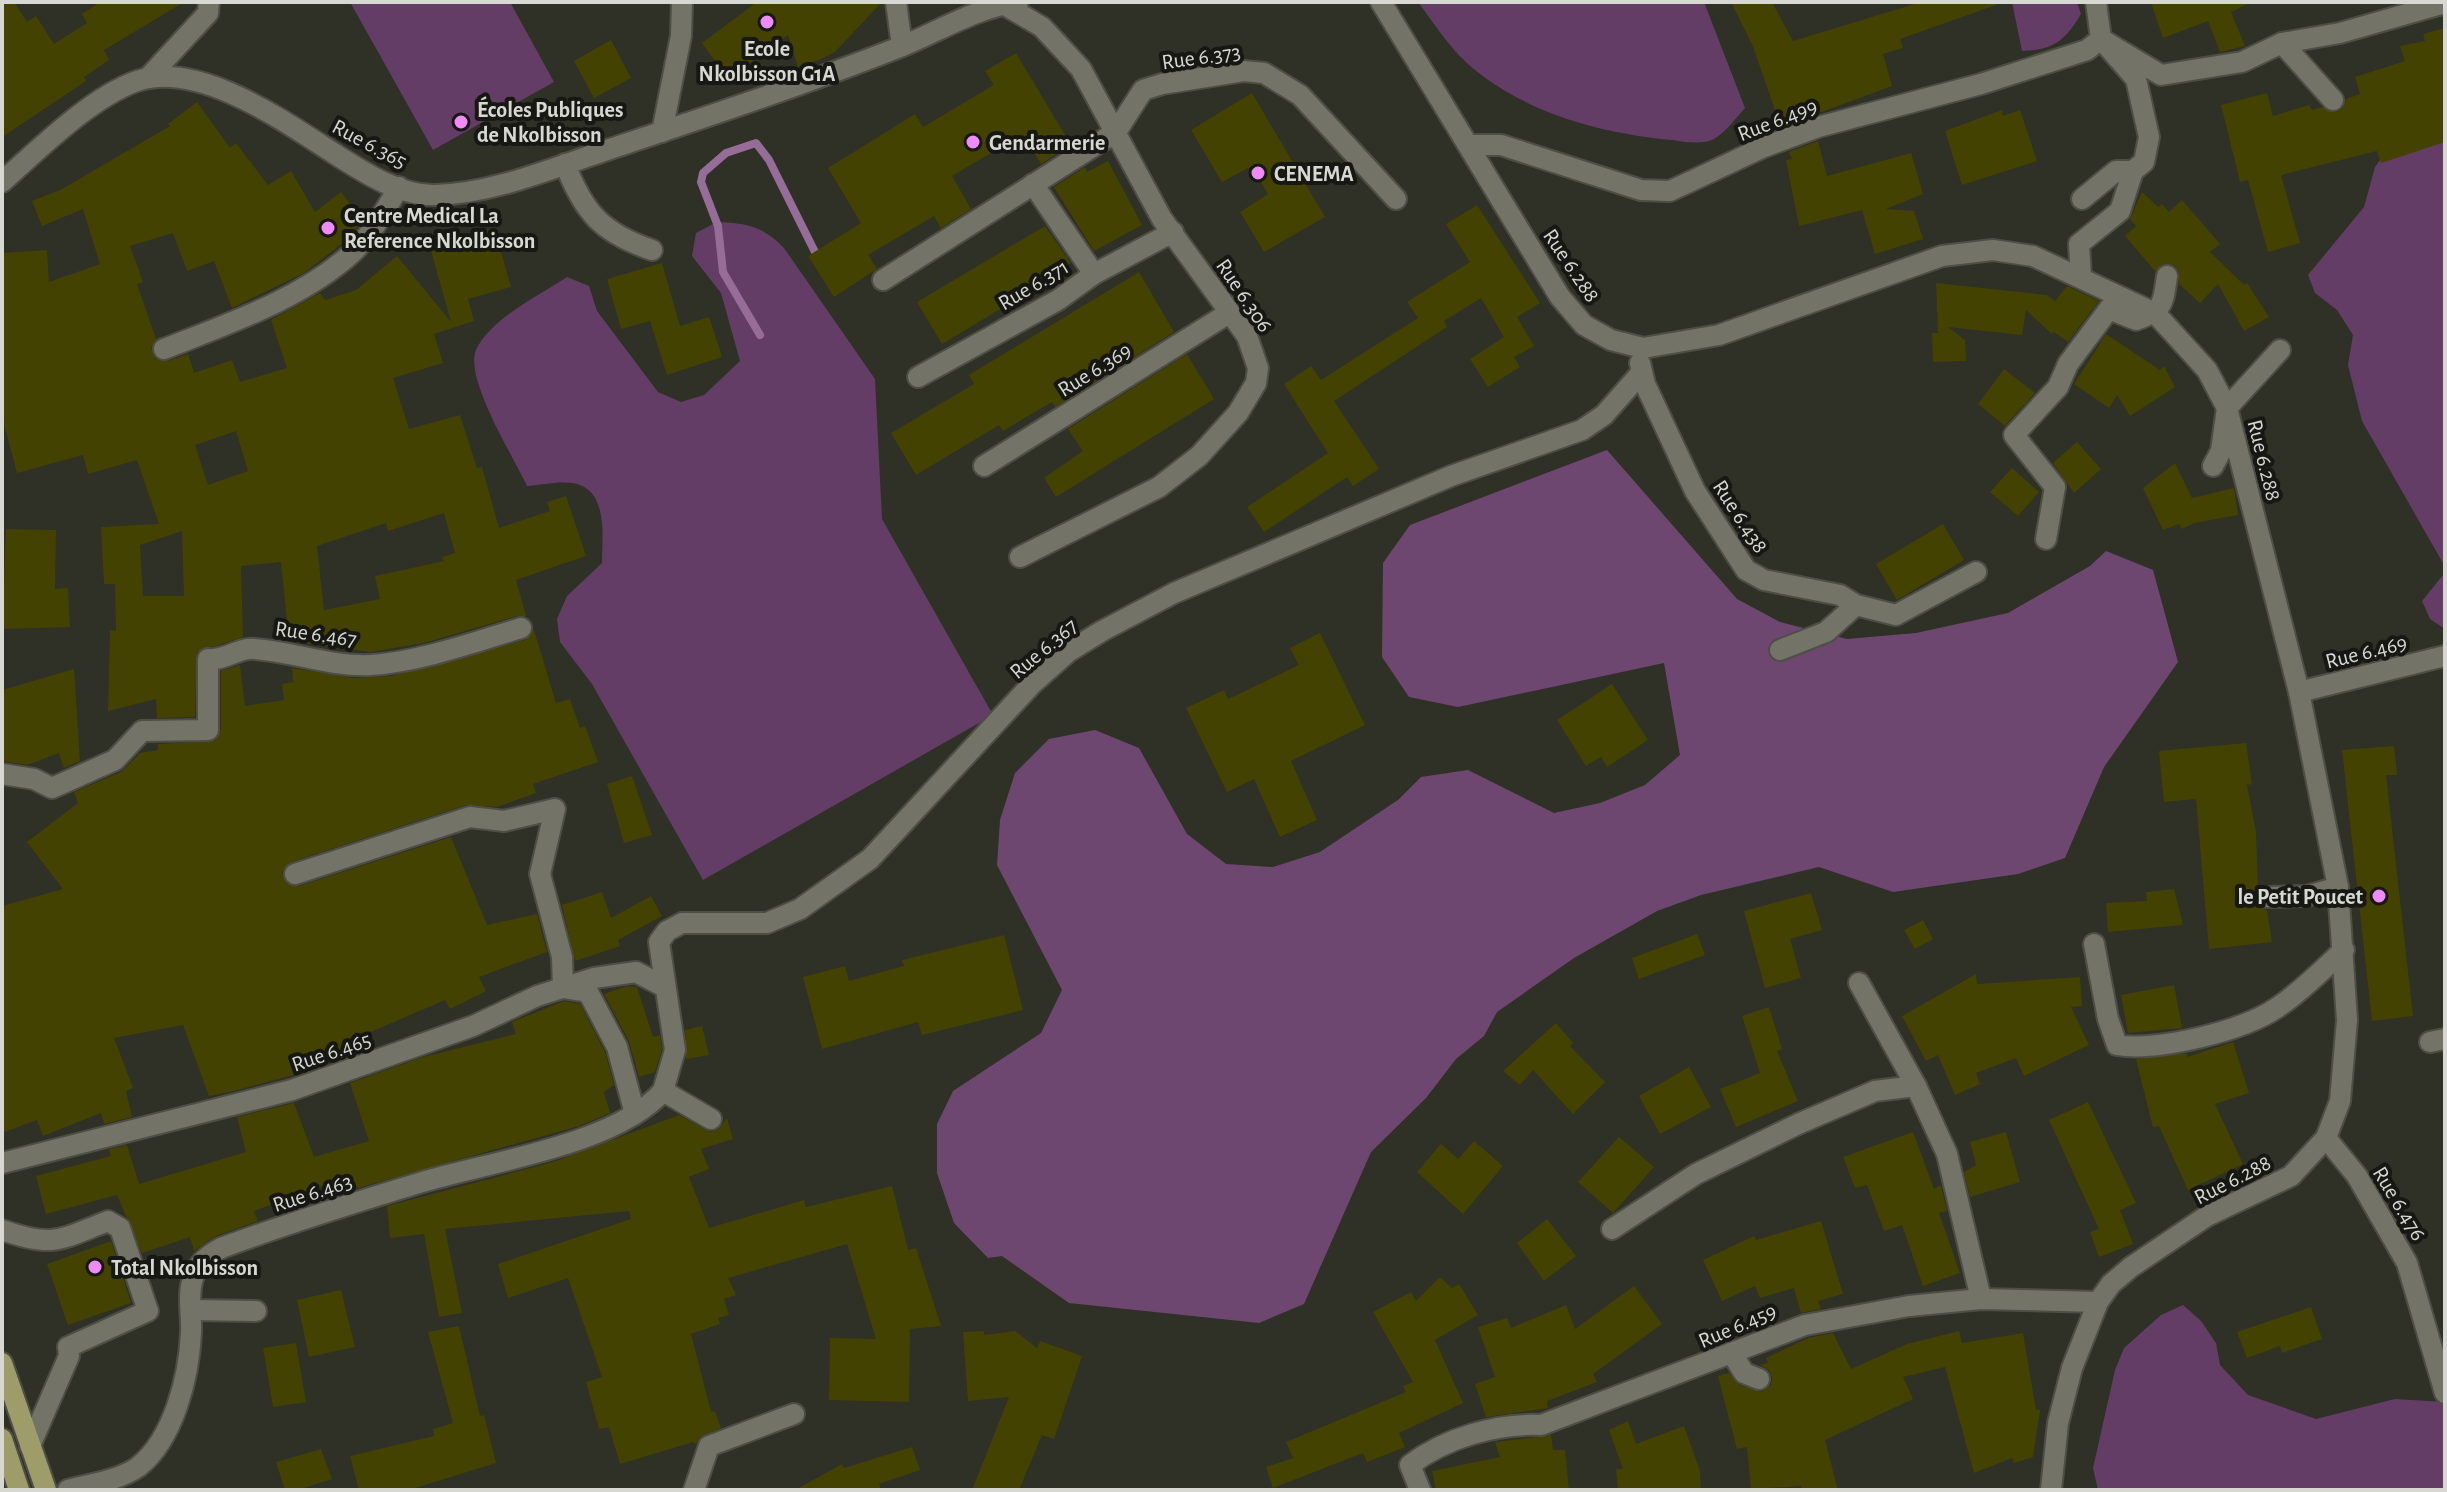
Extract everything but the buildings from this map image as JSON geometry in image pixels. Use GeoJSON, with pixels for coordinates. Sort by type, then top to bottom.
{"type":"FeatureCollection","features":[{"type":"Feature","properties":{"kind":"main road"},"geometry":{"type":"LineString","coordinates":[[2,1363],[46,1490]]}},
{"type":"Feature","properties":{"kind":"main road"},"geometry":{"type":"LineString","coordinates":[[2,1439],[19,1490]]}},
{"type":"Feature","properties":{"kind":"street"},"geometry":{"type":"LineString","coordinates":[[148,78],[208,13],[209,2]]}},
{"type":"Feature","properties":{"kind":"street"},"geometry":{"type":"LineString","coordinates":[[662,132],[681,36],[682,2]]}},
{"type":"Feature","properties":{"kind":"street"},"geometry":{"type":"LineString","coordinates":[[896,2],[902,46]]}},
{"type":"Feature","properties":{"kind":"street","name":"Rue 6.288"},"geometry":{"type":"LineString","coordinates":[[1381,2],[1560,297],[1584,325],[1611,340],[1643,348],[1719,335],[1942,256],[1993,250],[2033,256],[2155,313],[2207,370],[2227,408],[2299,692],[2338,887],[2347,1020],[2340,1101],[2326,1138],[2291,1176],[2194,1225],[2131,1267],[2098,1302],[2072,1368],[2058,1423],[2051,1490]]}},
{"type":"Feature","properties":{"kind":"street"},"geometry":{"type":"LineString","coordinates":[[2081,277],[2079,244],[2120,211],[2133,171],[2144,162],[2149,137],[2136,79],[2101,39],[2096,2]]}},
{"type":"Feature","properties":{"kind":"street","name":"Rue 6.365"},"geometry":{"type":"LineString","coordinates":[[2,182],[100,102],[123,87],[148,78],[204,83],[246,101],[366,173],[399,187],[430,195],[454,194],[565,164],[662,132],[902,46],[975,12],[1010,3]]}},
{"type":"Feature","properties":{"kind":"street","name":"Rue 6.306"},"geometry":{"type":"LineString","coordinates":[[1010,3],[1042,27],[1073,59],[1162,219],[1247,336],[1258,368],[1256,383],[1238,413],[1199,456],[1159,487],[1020,557]]}},
{"type":"Feature","properties":{"kind":"street"},"geometry":{"type":"LineString","coordinates":[[2101,39],[2161,75],[2242,62],[2282,43],[2340,33],[2445,3]]}},
{"type":"Feature","properties":{"kind":"street","name":"Rue 6.499"},"geometry":{"type":"LineString","coordinates":[[1470,145],[1501,145],[1641,190],[1670,191],[1764,147],[1818,127],[1981,84],[2087,50],[2101,39]]}},
{"type":"Feature","properties":{"kind":"street"},"geometry":{"type":"LineString","coordinates":[[2282,43],[2333,100]]}},
{"type":"Feature","properties":{"kind":"street","name":"Rue 6.373"},"geometry":{"type":"LineString","coordinates":[[883,280],[1116,132],[1143,90],[1244,71],[1264,73],[1300,95],[1396,199]]}},
{"type":"Feature","properties":{"kind":"street"},"geometry":{"type":"LineString","coordinates":[[565,164],[576,193],[617,238],[652,250]]}},
{"type":"Feature","properties":{"kind":"street"},"geometry":{"type":"LineString","coordinates":[[2082,199],[2116,171],[2133,171]]}},
{"type":"Feature","properties":{"kind":"street"},"geometry":{"type":"LineString","coordinates":[[1033,184],[1094,274]]}},
{"type":"Feature","properties":{"kind":"street"},"geometry":{"type":"LineString","coordinates":[[164,349],[244,316],[326,273],[369,233],[399,187]]}},
{"type":"Feature","properties":{"kind":"street","name":"Rue 6.371"},"geometry":{"type":"LineString","coordinates":[[918,377],[1058,300],[1094,274],[1173,232]]}},
{"type":"Feature","properties":{"kind":"street"},"geometry":{"type":"LineString","coordinates":[[2046,539],[2055,487],[2014,435],[2058,387],[2068,364],[2109,309],[2136,320],[2155,313],[2164,302],[2167,276]]}},
{"type":"Feature","properties":{"kind":"street","name":"Rue 6.369"},"geometry":{"type":"LineString","coordinates":[[984,466],[1229,313]]}},
{"type":"Feature","properties":{"kind":"street","name":"Rue 6.438"},"geometry":{"type":"LineString","coordinates":[[1643,348],[1641,373],[1695,491],[1746,570],[1764,580],[1840,595],[1856,605],[1896,615],[1976,572]]}},
{"type":"Feature","properties":{"kind":"street"},"geometry":{"type":"LineString","coordinates":[[2213,466],[2221,451],[2227,408],[2280,350]]}},
{"type":"Feature","properties":{"kind":"street","name":"Rue 6.367"},"geometry":{"type":"LineString","coordinates":[[663,1091],[675,1050],[659,942],[667,931],[682,923],[767,923],[800,909],[870,859],[1032,684],[1080,645],[1174,593],[1451,476],[1582,430],[1604,415],[1641,373]]}},
{"type":"Feature","properties":{"kind":"street"},"geometry":{"type":"LineString","coordinates":[[1780,650],[1826,632],[1856,605]]}},
{"type":"Feature","properties":{"kind":"street","name":"Rue 6.467"},"geometry":{"type":"LineString","coordinates":[[2,774],[34,779],[52,788],[115,760],[142,731],[208,730],[208,659],[220,660],[252,648],[317,661],[372,665],[463,645],[521,628]]}},
{"type":"Feature","properties":{"kind":"street","name":"Rue 6.469"},"geometry":{"type":"LineString","coordinates":[[2299,692],[2445,656]]}},
{"type":"Feature","properties":{"kind":"street"},"geometry":{"type":"LineString","coordinates":[[295,874],[470,817],[504,821],[555,809],[540,874],[562,957],[563,988],[588,992],[617,1047],[635,1114]]}},
{"type":"Feature","properties":{"kind":"street"},"geometry":{"type":"LineString","coordinates":[[2266,897],[2307,896],[2338,887]]}},
{"type":"Feature","properties":{"kind":"street"},"geometry":{"type":"LineString","coordinates":[[2094,944],[2108,1019],[2117,1045],[2136,1049],[2239,1026],[2277,1008],[2344,950]]}},
{"type":"Feature","properties":{"kind":"street","name":"Rue 6.465"},"geometry":{"type":"LineString","coordinates":[[2,1163],[292,1090],[473,1026],[563,988],[636,972],[665,987]]}},
{"type":"Feature","properties":{"kind":"street"},"geometry":{"type":"LineString","coordinates":[[1859,983],[1916,1086],[1947,1154],[1981,1299]]}},
{"type":"Feature","properties":{"kind":"street"},"geometry":{"type":"LineString","coordinates":[[1612,1229],[1696,1174],[1798,1124],[1875,1091],[1916,1086]]}},
{"type":"Feature","properties":{"kind":"street"},"geometry":{"type":"LineString","coordinates":[[663,1091],[711,1119]]}},
{"type":"Feature","properties":{"kind":"street","name":"Rue 6.463"},"geometry":{"type":"LineString","coordinates":[[68,1490],[135,1469],[152,1450],[174,1412],[184,1383],[191,1310],[189,1294],[199,1265],[221,1248],[421,1182],[545,1150],[635,1114],[663,1091]]}},
{"type":"Feature","properties":{"kind":"street","name":"Rue 6.476"},"geometry":{"type":"LineString","coordinates":[[2326,1138],[2357,1176],[2407,1263],[2445,1393]]}},
{"type":"Feature","properties":{"kind":"street"},"geometry":{"type":"LineString","coordinates":[[2,1230],[33,1242],[59,1240],[108,1221],[120,1228],[148,1311],[68,1347],[69,1356],[30,1446]]}},
{"type":"Feature","properties":{"kind":"street","name":"Rue 6.459"},"geometry":{"type":"LineString","coordinates":[[1420,1490],[1410,1465],[1424,1454],[1490,1429],[1516,1424],[1541,1425],[1733,1355],[1785,1330],[1909,1306],[1981,1299],[2098,1302]]}},
{"type":"Feature","properties":{"kind":"street"},"geometry":{"type":"LineString","coordinates":[[191,1310],[256,1311]]}},
{"type":"Feature","properties":{"kind":"street"},"geometry":{"type":"LineString","coordinates":[[1733,1355],[1744,1373],[1759,1379]]}},
{"type":"Feature","properties":{"kind":"street"},"geometry":{"type":"LineString","coordinates":[[694,1490],[709,1446],[794,1414]]}},
{"type":"Feature","properties":{"kind":"shaded area"},"geometry":{"type":"Polygon","coordinates":[[[350,2],[510,2],[554,82],[433,150],[350,2]]]}},
{"type":"Feature","properties":{"kind":"shaded area"},"geometry":{"type":"Polygon","coordinates":[[[1418,2],[1704,2],[1745,108],[1718,136],[1699,142],[1645,137],[1564,118],[1513,96],[1468,64],[1418,2]]]}},
{"type":"Feature","properties":{"kind":"shaded area"},"geometry":{"type":"Polygon","coordinates":[[[2012,2],[2077,2],[2081,14],[2057,42],[2042,49],[2022,51],[2012,2]]]}},
{"type":"Feature","properties":{"kind":"shaded area"},"geometry":{"type":"Polygon","coordinates":[[[2445,116],[2445,629],[2430,619],[2422,601],[2443,575],[2444,565],[2362,421],[2348,365],[2353,335],[2337,310],[2315,293],[2308,275],[2364,207],[2375,167],[2386,152],[2445,116]]]}},
{"type":"Feature","properties":{"kind":"shaded area"},"geometry":{"type":"Polygon","coordinates":[[[717,222],[754,227],[784,248],[875,379],[882,519],[993,715],[703,880],[592,684],[560,642],[557,619],[567,596],[602,563],[598,503],[584,487],[572,483],[527,486],[483,398],[474,363],[476,350],[493,328],[567,277],[589,286],[597,311],[658,392],[681,402],[704,395],[740,361],[721,293],[692,256],[696,233],[717,222]]]}},
{"type":"Feature","properties":{"kind":"shaded area"},"geometry":{"type":"Polygon","coordinates":[[[1607,450],[1737,599],[1780,622],[1847,639],[1916,633],[2008,613],[2090,566],[2106,551],[2153,570],[2178,662],[2104,767],[2065,858],[2018,874],[1893,892],[1819,867],[1701,895],[1657,911],[1574,958],[1497,1012],[1484,1036],[1456,1059],[1426,1098],[1371,1152],[1304,1304],[1259,1323],[1069,1303],[1002,1256],[988,1258],[954,1223],[937,1173],[937,1124],[953,1091],[1041,1033],[1062,990],[997,865],[1000,820],[1015,773],[1049,739],[1095,730],[1139,748],[1187,834],[1226,864],[1273,867],[1320,852],[1398,800],[1421,777],[1468,770],[1554,813],[1600,803],[1645,785],[1680,755],[1664,663],[1458,707],[1409,697],[1382,657],[1383,563],[1410,525],[1607,450]]]}},
{"type":"Feature","properties":{"kind":"shaded area"},"geometry":{"type":"Polygon","coordinates":[[[2183,1305],[2201,1321],[2216,1343],[2220,1365],[2248,1395],[2316,1419],[2395,1399],[2445,1402],[2445,1490],[2098,1490],[2093,1468],[2115,1370],[2124,1348],[2161,1315],[2183,1305]]]}},
{"type":"Feature","properties":{"kind":"waterway"},"geometry":{"type":"LineString","coordinates":[[760,335],[723,272],[718,226],[701,182],[703,173],[726,153],[756,143],[769,160],[819,260]]}},
{"type":"Feature","properties":{"kind":"place","name":"Ecole Nkolbisson G1A"},"geometry":{"type":"Point","coordinates":[767,22]}},
{"type":"Feature","properties":{"kind":"place","name":"Écoles Publiques de Nkolbisson"},"geometry":{"type":"Point","coordinates":[461,122]}},
{"type":"Feature","properties":{"kind":"place","name":"Gendarmerie"},"geometry":{"type":"Point","coordinates":[973,142]}},
{"type":"Feature","properties":{"kind":"place","name":"CENEMA"},"geometry":{"type":"Point","coordinates":[1258,173]}},
{"type":"Feature","properties":{"kind":"place","name":"Centre Medical La Reference Nkolbisson"},"geometry":{"type":"Point","coordinates":[328,228]}},
{"type":"Feature","properties":{"kind":"place","name":"le Petit Poucet"},"geometry":{"type":"Point","coordinates":[2379,896]}},
{"type":"Feature","properties":{"kind":"place","name":"Total Nkolbisson"},"geometry":{"type":"Point","coordinates":[95,1267]}}]}
